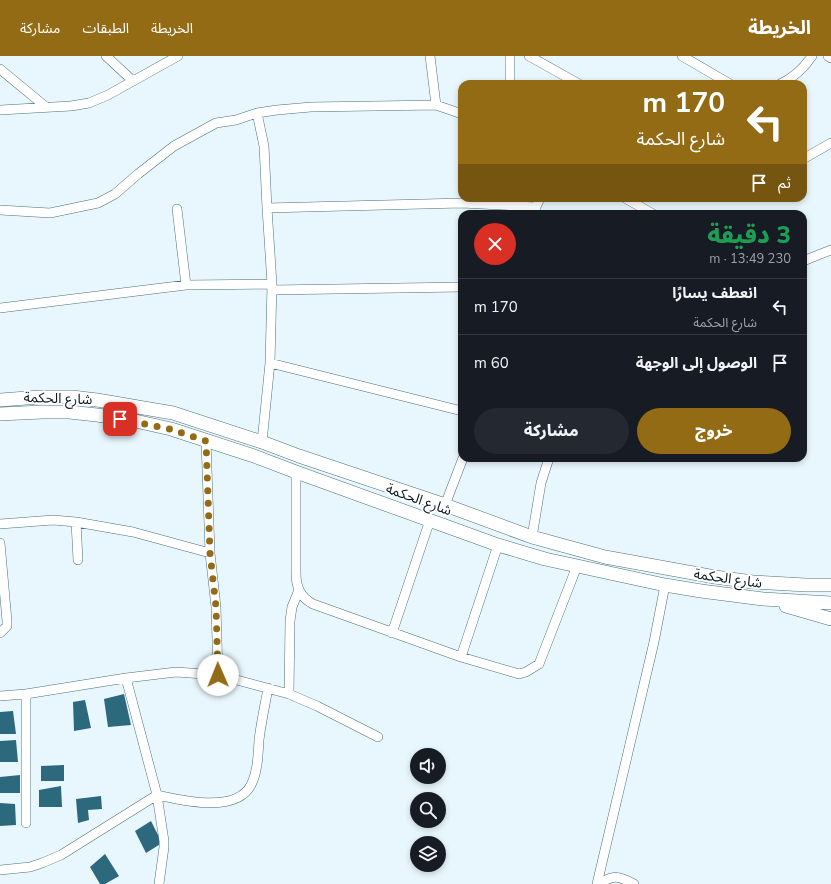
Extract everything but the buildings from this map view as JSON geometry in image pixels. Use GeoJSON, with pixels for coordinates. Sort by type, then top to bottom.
{"type":"FeatureCollection","features":[{"type":"Feature","properties":{"kind":"street"},"geometry":{"type":"LineString","coordinates":[[106,56],[134,81]]}},
{"type":"Feature","properties":{"kind":"street"},"geometry":{"type":"LineString","coordinates":[[0,110],[71,106],[89,103],[108,95],[178,56]]}},
{"type":"Feature","properties":{"kind":"street"},"geometry":{"type":"LineString","coordinates":[[430,56],[436,105]]}},
{"type":"Feature","properties":{"kind":"street"},"geometry":{"type":"LineString","coordinates":[[510,56],[510,80]]}},
{"type":"Feature","properties":{"kind":"street"},"geometry":{"type":"LineString","coordinates":[[529,56],[572,80]]}},
{"type":"Feature","properties":{"kind":"street"},"geometry":{"type":"LineString","coordinates":[[682,56],[723,80]]}},
{"type":"Feature","properties":{"kind":"street"},"geometry":{"type":"LineString","coordinates":[[788,80],[799,71],[812,56]]}},
{"type":"Feature","properties":{"kind":"street"},"geometry":{"type":"LineString","coordinates":[[0,69],[46,107]]}},
{"type":"Feature","properties":{"kind":"street"},"geometry":{"type":"LineString","coordinates":[[0,210],[50,213],[98,203],[115,194],[174,146],[216,123],[236,120],[257,113],[310,107],[436,105],[458,113]]}},
{"type":"Feature","properties":{"kind":"street"},"geometry":{"type":"LineString","coordinates":[[257,113],[264,146],[272,287],[270,363],[262,442]]}},
{"type":"Feature","properties":{"kind":"street"},"geometry":{"type":"LineString","coordinates":[[807,157],[831,143]]}},
{"type":"Feature","properties":{"kind":"street"},"geometry":{"type":"LineString","coordinates":[[632,202],[646,210]]}},
{"type":"Feature","properties":{"kind":"street"},"geometry":{"type":"LineString","coordinates":[[267,208],[462,204],[536,210]]}},
{"type":"Feature","properties":{"kind":"street"},"geometry":{"type":"LineString","coordinates":[[177,209],[186,285]]}},
{"type":"Feature","properties":{"kind":"street"},"geometry":{"type":"LineString","coordinates":[[807,259],[831,250]]}},
{"type":"Feature","properties":{"kind":"street"},"geometry":{"type":"LineString","coordinates":[[0,308],[186,285],[272,287],[458,287]]}},
{"type":"Feature","properties":{"kind":"street"},"geometry":{"type":"LineString","coordinates":[[270,363],[458,410]]}},
{"type":"Feature","properties":{"kind":"street","name":"شارع الحكمة"},"geometry":{"type":"LineString","coordinates":[[0,400],[72,397],[173,413],[445,505],[532,537],[605,557],[715,577],[753,582],[806,585],[831,584]]}},
{"type":"Feature","properties":{"kind":"street","name":"شارع الحكمة"},"geometry":{"type":"LineString","coordinates":[[0,414],[69,412],[131,420],[170,429],[254,456],[498,545],[544,559],[665,585],[701,591],[763,599],[831,603]]}},
{"type":"Feature","properties":{"kind":"street"},"geometry":{"type":"LineString","coordinates":[[206,441],[210,553],[216,607],[218,675]]}},
{"type":"Feature","properties":{"kind":"street"},"geometry":{"type":"LineString","coordinates":[[445,505],[461,462]]}},
{"type":"Feature","properties":{"kind":"street"},"geometry":{"type":"LineString","coordinates":[[532,537],[541,483],[548,462]]}},
{"type":"Feature","properties":{"kind":"street"},"geometry":{"type":"LineString","coordinates":[[296,472],[296,582],[301,595],[312,604],[461,657],[519,674],[526,672],[539,664],[577,566]]}},
{"type":"Feature","properties":{"kind":"street"},"geometry":{"type":"LineString","coordinates":[[0,524],[53,520],[76,522],[133,532],[210,553]]}},
{"type":"Feature","properties":{"kind":"street"},"geometry":{"type":"LineString","coordinates":[[392,633],[430,520]]}},
{"type":"Feature","properties":{"kind":"street"},"geometry":{"type":"LineString","coordinates":[[76,522],[78,560]]}},
{"type":"Feature","properties":{"kind":"street"},"geometry":{"type":"LineString","coordinates":[[0,543],[7,621],[7,626],[0,633]]}},
{"type":"Feature","properties":{"kind":"street"},"geometry":{"type":"LineString","coordinates":[[461,657],[498,545]]}},
{"type":"Feature","properties":{"kind":"street"},"geometry":{"type":"LineString","coordinates":[[597,884],[654,642],[665,585]]}},
{"type":"Feature","properties":{"kind":"street"},"geometry":{"type":"LineString","coordinates":[[289,694],[290,621],[292,607],[299,590]]}},
{"type":"Feature","properties":{"kind":"street"},"geometry":{"type":"LineString","coordinates":[[763,599],[831,619]]}},
{"type":"Feature","properties":{"kind":"street"},"geometry":{"type":"LineString","coordinates":[[0,696],[26,694],[126,678],[176,672],[218,675],[289,694],[317,706],[378,737]]}},
{"type":"Feature","properties":{"kind":"street"},"geometry":{"type":"LineString","coordinates":[[126,678],[157,795],[164,841],[158,884]]}},
{"type":"Feature","properties":{"kind":"street"},"geometry":{"type":"LineString","coordinates":[[0,870],[30,867],[42,864],[61,855],[157,795],[183,801],[220,803],[236,798],[244,793],[250,786],[257,764],[268,688]]}},
{"type":"Feature","properties":{"kind":"street"},"geometry":{"type":"LineString","coordinates":[[26,694],[26,823]]}},
{"type":"Feature","properties":{"kind":"street"},"geometry":{"type":"LineString","coordinates":[[597,884],[608,878],[614,877],[620,877],[634,884]]}},
{"type":"Feature","properties":{"kind":"route"},"geometry":{"type":"LineString","coordinates":[[120,419],[170,429],[206,441],[210,553],[216,607],[218,675]]}}]}
